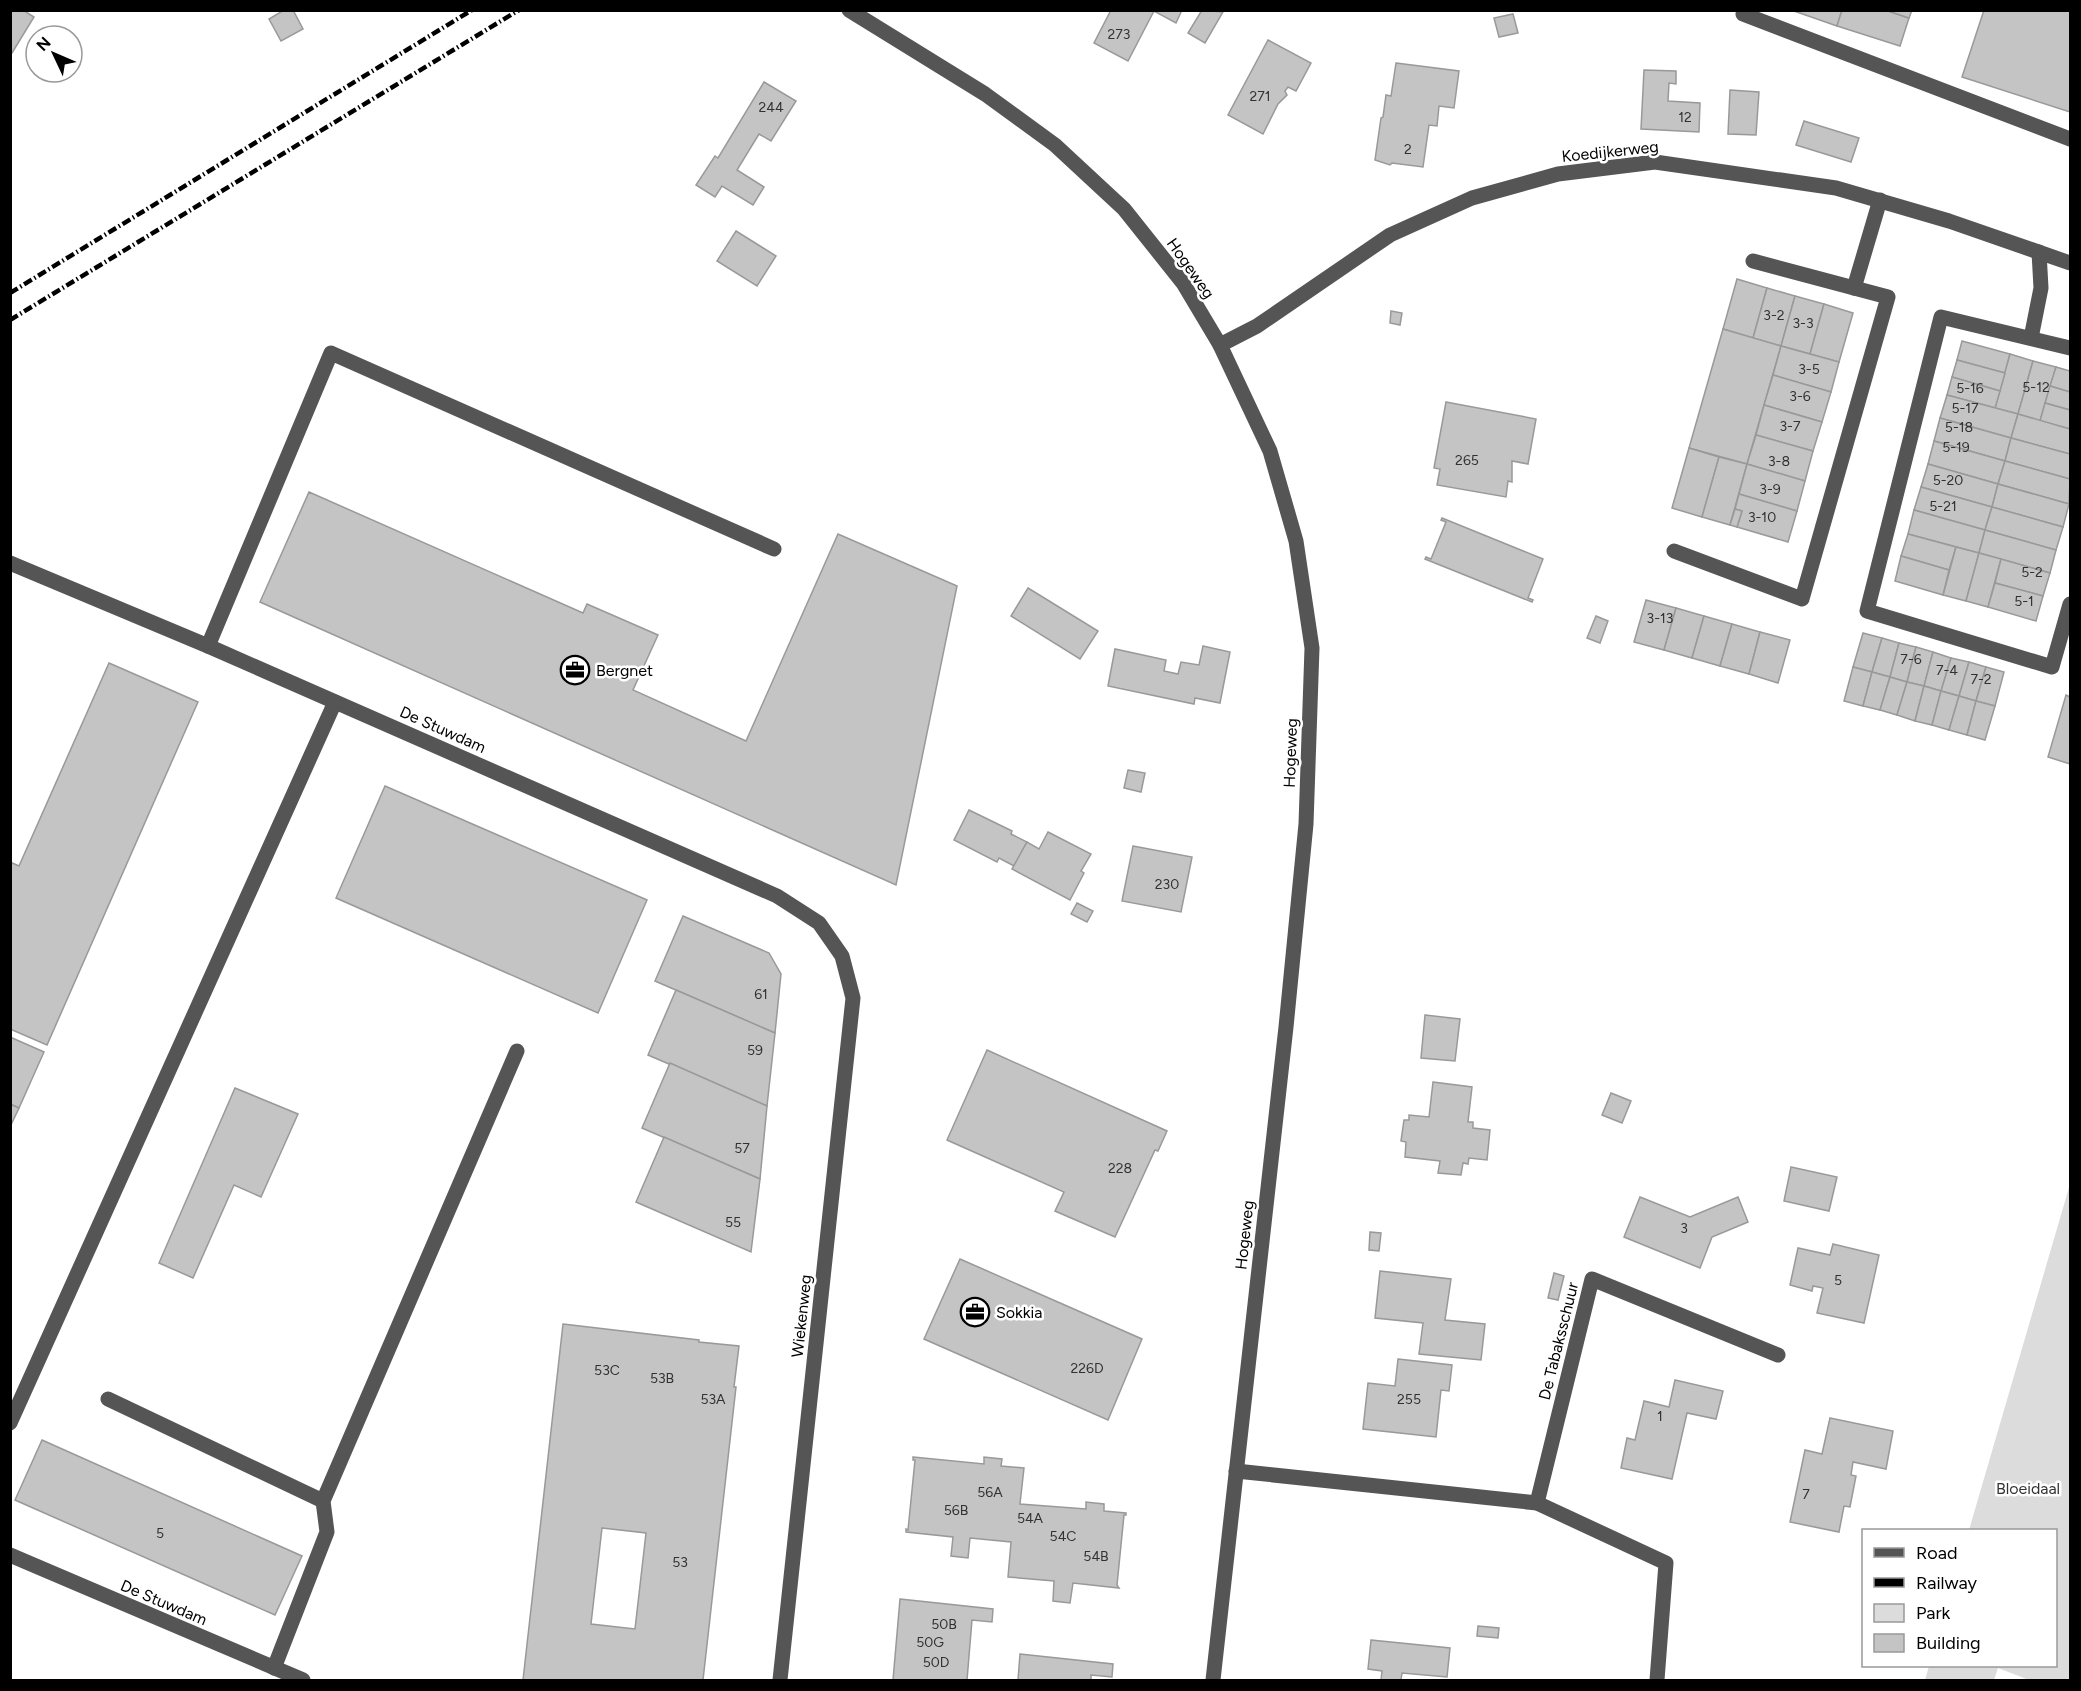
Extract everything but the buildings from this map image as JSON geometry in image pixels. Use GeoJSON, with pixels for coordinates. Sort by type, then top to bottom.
{"type":"FeatureCollection","features":[{"type":"Feature","properties":{"kind":"street","name":"Hogeweg"},"geometry":{"type":"LineString","coordinates":[[849,10],[985,94],[1055,145],[1124,209],[1183,283],[1220,345],[1270,451],[1296,541],[1312,648],[1306,824],[1286,1027],[1213,1680]]}},
{"type":"Feature","properties":{"kind":"street"},"geometry":{"type":"LineString","coordinates":[[1744,10],[1743,14],[2070,139]]}},
{"type":"Feature","properties":{"kind":"street","name":"Koedijkerweg"},"geometry":{"type":"LineString","coordinates":[[1220,345],[1257,326],[1390,235],[1473,198],[1558,174],[1655,162],[1836,188],[1968,227],[2070,263]]}},
{"type":"Feature","properties":{"kind":"street"},"geometry":{"type":"LineString","coordinates":[[1854,288],[1880,200]]}},
{"type":"Feature","properties":{"kind":"street"},"geometry":{"type":"LineString","coordinates":[[2031,338],[2041,288],[2038,252]]}},
{"type":"Feature","properties":{"kind":"street"},"geometry":{"type":"LineString","coordinates":[[1674,551],[1802,599],[1888,297],[1753,261]]}},
{"type":"Feature","properties":{"kind":"street"},"geometry":{"type":"LineString","coordinates":[[2070,348],[1941,317],[1867,611],[2052,667],[2070,604]]}},
{"type":"Feature","properties":{"kind":"street"},"geometry":{"type":"LineString","coordinates":[[208,646],[331,353],[774,549]]}},
{"type":"Feature","properties":{"kind":"street","name":"De Stuwdam"},"geometry":{"type":"LineString","coordinates":[[10,562],[208,646],[777,896],[819,923],[842,956]]}},
{"type":"Feature","properties":{"kind":"street"},"geometry":{"type":"LineString","coordinates":[[10,1423],[335,702]]}},
{"type":"Feature","properties":{"kind":"street","name":"Wiekenweg"},"geometry":{"type":"LineString","coordinates":[[780,1680],[853,998],[842,956]]}},
{"type":"Feature","properties":{"kind":"street"},"geometry":{"type":"LineString","coordinates":[[274,1668],[327,1532],[323,1501],[517,1050]]}},
{"type":"Feature","properties":{"kind":"street","name":"De Tabaksschuur"},"geometry":{"type":"LineString","coordinates":[[1538,1503],[1592,1279],[1778,1355]]}},
{"type":"Feature","properties":{"kind":"street"},"geometry":{"type":"LineString","coordinates":[[108,1399],[323,1501]]}},
{"type":"Feature","properties":{"kind":"street"},"geometry":{"type":"LineString","coordinates":[[1236,1472],[1538,1503],[1666,1563],[1657,1680]]}},
{"type":"Feature","properties":{"kind":"street","name":"De Stuwdam"},"geometry":{"type":"LineString","coordinates":[[10,1555],[303,1680]]}},
{"type":"Feature","properties":{"kind":"green space","name":"Bloeidaal"},"geometry":{"type":"Polygon","coordinates":[[[2070,1184],[2070,1680],[2029,1680],[1998,1668],[1994,1680],[1925,1680],[1929,1667],[2057,1667],[2057,1529],[1969,1529],[2070,1184]]]}},
{"type":"Feature","properties":{"kind":"railway"},"geometry":{"type":"LineString","coordinates":[[10,293],[472,10]]}},
{"type":"Feature","properties":{"kind":"railway"},"geometry":{"type":"LineString","coordinates":[[10,320],[519,10]]}},
{"type":"Feature","properties":{"kind":"place","name":"Bergnet"},"geometry":{"type":"Point","coordinates":[575,670]}},
{"type":"Feature","properties":{"kind":"place","name":"Sokkia"},"geometry":{"type":"Point","coordinates":[975,1312]}}]}
